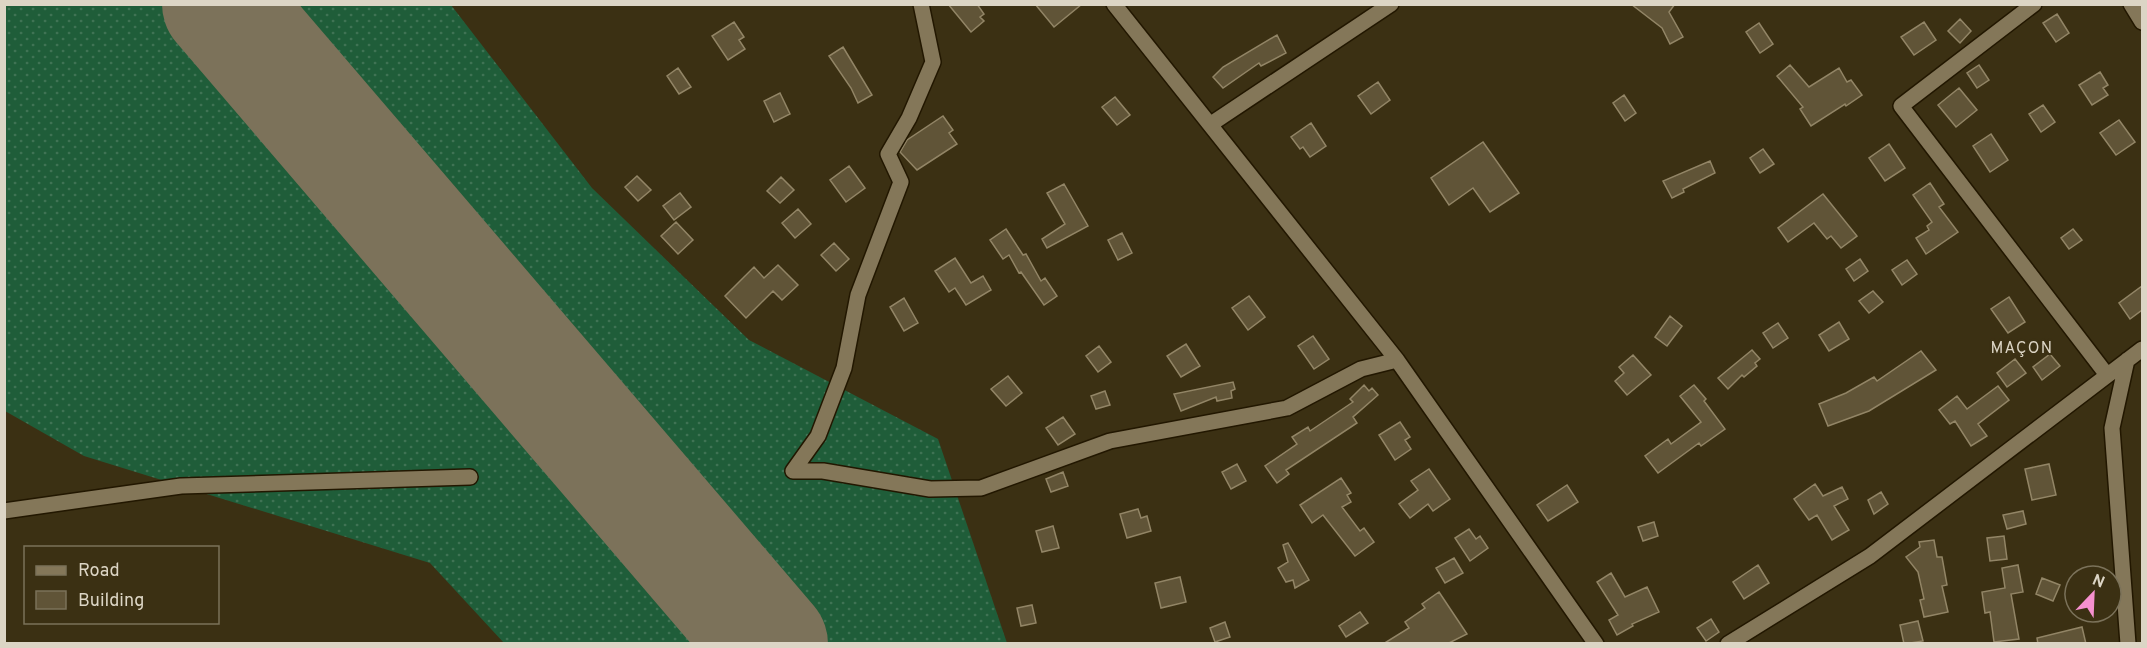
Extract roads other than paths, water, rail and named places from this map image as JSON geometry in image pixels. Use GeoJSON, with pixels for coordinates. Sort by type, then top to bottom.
{"type":"FeatureCollection","features":[{"type":"Feature","properties":{"kind":"street"},"geometry":{"type":"LineString","coordinates":[[921,4],[933,62],[909,118],[888,154],[901,182],[858,295],[844,368],[818,436],[794,471],[823,471],[930,489],[981,488],[1110,441],[1287,408],[1361,369],[1397,360]]}},
{"type":"Feature","properties":{"kind":"street"},"geometry":{"type":"LineString","coordinates":[[1114,4],[1397,360],[1596,644]]}},
{"type":"Feature","properties":{"kind":"street"},"geometry":{"type":"LineString","coordinates":[[1211,124],[1391,4]]}},
{"type":"Feature","properties":{"kind":"street"},"geometry":{"type":"LineString","coordinates":[[2034,4],[1901,106],[2107,375]]}},
{"type":"Feature","properties":{"kind":"street"},"geometry":{"type":"LineString","coordinates":[[2131,4],[2142,22]]}},
{"type":"Feature","properties":{"kind":"street"},"geometry":{"type":"LineString","coordinates":[[1728,644],[1870,556],[2142,349]]}},
{"type":"Feature","properties":{"kind":"street"},"geometry":{"type":"LineString","coordinates":[[2127,360],[2112,428],[2128,644]]}},
{"type":"Feature","properties":{"kind":"street"},"geometry":{"type":"LineString","coordinates":[[4,511],[181,486],[470,477]]}},
{"type":"Feature","properties":{"kind":"district","name":"MAÇON"},"geometry":{"type":"Point","coordinates":[2022,349]}}]}
